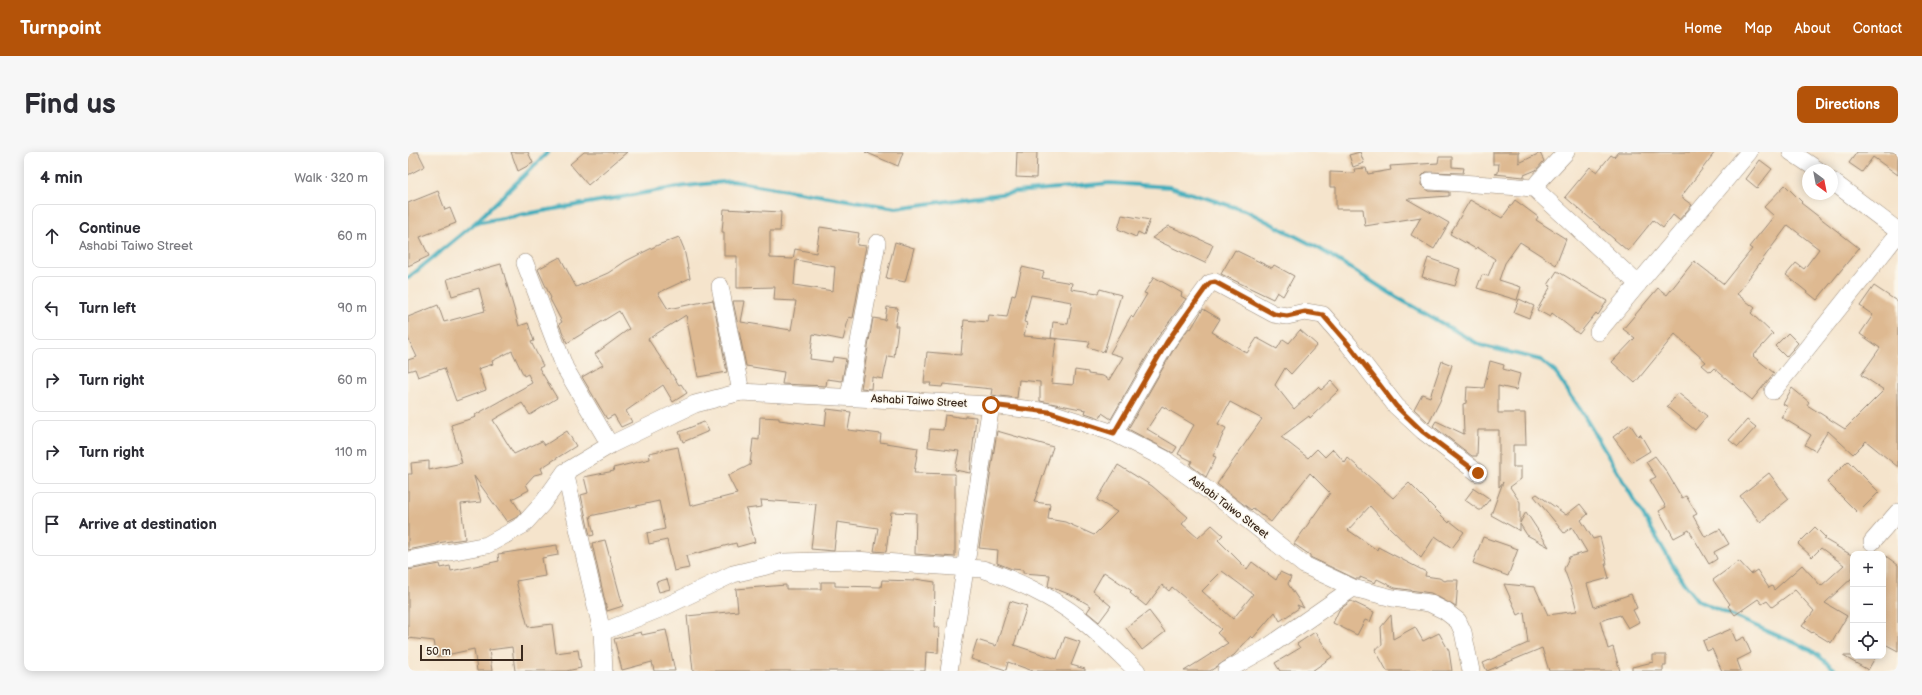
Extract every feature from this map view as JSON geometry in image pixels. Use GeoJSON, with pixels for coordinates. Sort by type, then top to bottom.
{"type":"FeatureCollection","features":[{"type":"Feature","properties":{"kind":"street"},"geometry":{"type":"LineString","coordinates":[[1534,188],[1566,152]]}},
{"type":"Feature","properties":{"kind":"street"},"geometry":{"type":"LineString","coordinates":[[1598,332],[1749,152]]}},
{"type":"Feature","properties":{"kind":"street"},"geometry":{"type":"LineString","coordinates":[[1791,152],[1809,164]]}},
{"type":"Feature","properties":{"kind":"street"},"geometry":{"type":"LineString","coordinates":[[1430,181],[1534,188],[1638,284]]}},
{"type":"Feature","properties":{"kind":"street"},"geometry":{"type":"LineString","coordinates":[[1773,391],[1898,232],[1838,186]]}},
{"type":"Feature","properties":{"kind":"street"},"geometry":{"type":"LineString","coordinates":[[849,397],[878,243]]}},
{"type":"Feature","properties":{"kind":"street"},"geometry":{"type":"LineString","coordinates":[[525,262],[565,368],[610,445]]}},
{"type":"Feature","properties":{"kind":"street"},"geometry":{"type":"LineString","coordinates":[[1114,433],[1167,342],[1207,286],[1210,283],[1215,282],[1274,314],[1287,316],[1305,312],[1323,315],[1349,345],[1396,406],[1422,431],[1478,473]]}},
{"type":"Feature","properties":{"kind":"street"},"geometry":{"type":"LineString","coordinates":[[720,286],[741,392]]}},
{"type":"Feature","properties":{"kind":"street","name":"Ashabi Taiwo Street"},"geometry":{"type":"LineString","coordinates":[[408,560],[487,545],[523,525],[542,504],[565,472],[610,445],[694,404],[741,392],[991,405],[1049,412],[1114,433],[1163,458],[1234,509],[1304,565],[1353,588],[1393,598],[1429,603],[1445,611],[1458,621],[1463,632],[1471,671]]}},
{"type":"Feature","properties":{"kind":"street"},"geometry":{"type":"LineString","coordinates":[[949,671],[991,405]]}},
{"type":"Feature","properties":{"kind":"street"},"geometry":{"type":"LineString","coordinates":[[565,472],[602,632],[604,671]]}},
{"type":"Feature","properties":{"kind":"street"},"geometry":{"type":"LineString","coordinates":[[1872,542],[1898,512]]}},
{"type":"Feature","properties":{"kind":"street"},"geometry":{"type":"LineString","coordinates":[[602,632],[662,608],[733,574],[784,562],[855,560],[982,569],[997,573],[1060,604],[1079,617],[1137,671]]}},
{"type":"Feature","properties":{"kind":"street"},"geometry":{"type":"LineString","coordinates":[[1226,671],[1265,649],[1353,588]]}},
{"type":"Feature","properties":{"kind":"building"},"geometry":{"type":"Polygon","coordinates":[[[408,152],[418,152],[425,166],[408,175],[408,152]]]}},
{"type":"Feature","properties":{"kind":"building"},"geometry":{"type":"Polygon","coordinates":[[[511,152],[528,152],[533,163],[518,171],[511,152]]]}},
{"type":"Feature","properties":{"kind":"building"},"geometry":{"type":"Polygon","coordinates":[[[584,152],[627,152],[588,185],[570,164],[584,152]]]}},
{"type":"Feature","properties":{"kind":"building"},"geometry":{"type":"Polygon","coordinates":[[[865,152],[903,152],[898,166],[865,152]]]}},
{"type":"Feature","properties":{"kind":"building"},"geometry":{"type":"Polygon","coordinates":[[[1017,152],[1037,152],[1036,178],[1016,177],[1017,152]]]}},
{"type":"Feature","properties":{"kind":"building"},"geometry":{"type":"Polygon","coordinates":[[[1360,152],[1364,163],[1353,167],[1349,155],[1360,152]]]}},
{"type":"Feature","properties":{"kind":"building"},"geometry":{"type":"Polygon","coordinates":[[[1493,152],[1519,152],[1519,163],[1540,153],[1544,161],[1536,170],[1524,175],[1524,177],[1495,174],[1498,173],[1499,164],[1493,164],[1493,152]]]}},
{"type":"Feature","properties":{"kind":"building"},"geometry":{"type":"Polygon","coordinates":[[[1618,152],[1715,152],[1681,197],[1692,205],[1679,220],[1673,215],[1663,228],[1653,220],[1628,251],[1565,197],[1590,167],[1597,172],[1611,155],[1614,157],[1618,152]]]}},
{"type":"Feature","properties":{"kind":"building"},"geometry":{"type":"Polygon","coordinates":[[[1857,152],[1898,152],[1898,175],[1873,157],[1862,172],[1849,163],[1857,152]]]}},
{"type":"Feature","properties":{"kind":"building"},"geometry":{"type":"Polygon","coordinates":[[[1439,157],[1452,157],[1452,167],[1464,168],[1463,173],[1426,172],[1422,176],[1421,185],[1429,191],[1449,192],[1449,196],[1407,199],[1449,223],[1434,249],[1411,235],[1421,217],[1365,226],[1363,209],[1336,209],[1336,187],[1330,187],[1330,172],[1355,173],[1354,169],[1366,168],[1368,174],[1391,170],[1390,166],[1438,163],[1439,157]]]}},
{"type":"Feature","properties":{"kind":"building"},"geometry":{"type":"Polygon","coordinates":[[[1760,160],[1772,169],[1757,188],[1746,179],[1760,160]]]}},
{"type":"Feature","properties":{"kind":"building"},"geometry":{"type":"Polygon","coordinates":[[[1785,185],[1802,202],[1801,203],[1859,248],[1817,300],[1786,275],[1796,263],[1804,269],[1819,249],[1788,225],[1737,294],[1755,308],[1751,313],[1773,334],[1753,356],[1774,373],[1752,400],[1714,368],[1710,372],[1702,365],[1706,362],[1675,334],[1635,383],[1612,362],[1635,338],[1623,329],[1658,288],[1667,295],[1694,261],[1724,284],[1752,249],[1749,247],[1774,216],[1764,207],[1785,185]]]}},
{"type":"Feature","properties":{"kind":"building"},"geometry":{"type":"Polygon","coordinates":[[[438,191],[445,210],[450,208],[456,223],[420,237],[429,256],[408,266],[408,203],[438,191]]]}},
{"type":"Feature","properties":{"kind":"building"},"geometry":{"type":"Polygon","coordinates":[[[1470,200],[1502,218],[1515,200],[1538,217],[1536,220],[1566,239],[1556,265],[1520,242],[1505,263],[1499,280],[1521,287],[1517,300],[1477,288],[1482,275],[1488,276],[1495,259],[1477,247],[1476,249],[1450,234],[1470,200]]]}},
{"type":"Feature","properties":{"kind":"building"},"geometry":{"type":"Polygon","coordinates":[[[724,209],[781,212],[780,231],[770,231],[770,258],[793,259],[795,249],[816,253],[820,227],[859,233],[857,245],[866,246],[853,318],[849,317],[843,340],[813,334],[810,359],[832,362],[833,357],[846,359],[842,381],[827,379],[826,386],[782,384],[784,372],[746,366],[733,301],[745,301],[741,322],[791,330],[796,301],[774,300],[775,287],[737,288],[737,256],[724,256],[724,232],[722,232],[724,209]],[[796,260],[794,285],[833,291],[835,267],[796,260]]]}},
{"type":"Feature","properties":{"kind":"building"},"geometry":{"type":"Polygon","coordinates":[[[1122,215],[1150,220],[1144,235],[1138,232],[1136,237],[1118,229],[1122,215]]]}},
{"type":"Feature","properties":{"kind":"building"},"geometry":{"type":"Polygon","coordinates":[[[1169,226],[1213,245],[1205,263],[1152,238],[1169,226]]]}},
{"type":"Feature","properties":{"kind":"building"},"geometry":{"type":"Polygon","coordinates":[[[679,237],[684,249],[690,278],[658,293],[668,309],[713,300],[727,372],[698,377],[686,315],[648,339],[679,385],[681,384],[687,393],[673,402],[663,385],[626,411],[632,422],[621,427],[614,415],[607,419],[582,377],[603,365],[595,354],[629,329],[619,311],[567,343],[559,324],[562,322],[550,299],[551,298],[538,269],[560,257],[576,287],[608,273],[626,261],[658,245],[679,237]]]}},
{"type":"Feature","properties":{"kind":"building"},"geometry":{"type":"Polygon","coordinates":[[[895,242],[914,248],[905,282],[886,278],[895,242]]]}},
{"type":"Feature","properties":{"kind":"building"},"geometry":{"type":"Polygon","coordinates":[[[1235,250],[1272,268],[1274,265],[1294,276],[1283,296],[1277,292],[1273,299],[1221,274],[1235,250]]]}},
{"type":"Feature","properties":{"kind":"building"},"geometry":{"type":"Polygon","coordinates":[[[1428,258],[1460,269],[1455,286],[1422,277],[1428,258]]]}},
{"type":"Feature","properties":{"kind":"building"},"geometry":{"type":"Polygon","coordinates":[[[501,264],[519,326],[528,323],[534,341],[531,342],[543,366],[539,368],[557,398],[530,415],[522,403],[493,420],[514,454],[542,441],[545,445],[567,431],[576,446],[541,468],[543,473],[534,475],[526,484],[529,490],[512,499],[521,512],[517,517],[507,522],[474,476],[481,502],[461,504],[465,539],[437,543],[408,550],[408,474],[412,474],[411,463],[429,461],[429,470],[462,463],[451,425],[476,417],[475,415],[532,383],[528,374],[524,376],[512,351],[492,361],[493,364],[478,369],[486,390],[456,401],[444,368],[418,377],[415,369],[408,371],[408,360],[417,357],[408,338],[408,317],[438,305],[444,322],[485,311],[479,288],[452,296],[447,279],[501,264]]]}},
{"type":"Feature","properties":{"kind":"building"},"geometry":{"type":"Polygon","coordinates":[[[1022,267],[1044,272],[1042,278],[1072,283],[1071,289],[1098,293],[1100,289],[1121,295],[1104,352],[1088,347],[1090,342],[1051,338],[1053,322],[1068,324],[1072,302],[1031,295],[1024,322],[1027,323],[1024,336],[1056,339],[1051,383],[1073,385],[1075,370],[1103,376],[1109,380],[1123,357],[1110,353],[1131,316],[1133,318],[1147,294],[1144,293],[1154,277],[1182,293],[1181,296],[1186,299],[1158,337],[1111,419],[1102,413],[1100,418],[1085,413],[1086,410],[1040,401],[1040,382],[1019,380],[1017,398],[991,395],[992,389],[943,384],[942,387],[930,386],[931,383],[924,383],[927,352],[961,355],[964,320],[988,322],[989,315],[1007,317],[1012,295],[1015,296],[1022,267]]]}},
{"type":"Feature","properties":{"kind":"building"},"geometry":{"type":"Polygon","coordinates":[[[1557,271],[1607,301],[1598,315],[1596,313],[1579,334],[1552,313],[1550,317],[1537,310],[1551,286],[1548,285],[1557,271]]]}},
{"type":"Feature","properties":{"kind":"building"},"geometry":{"type":"Polygon","coordinates":[[[1874,286],[1898,302],[1898,467],[1866,441],[1853,454],[1828,431],[1815,451],[1805,445],[1811,435],[1781,417],[1788,407],[1783,404],[1792,388],[1809,402],[1807,405],[1845,429],[1884,390],[1861,375],[1880,348],[1860,334],[1873,315],[1860,306],[1874,286]]]}},
{"type":"Feature","properties":{"kind":"building"},"geometry":{"type":"Polygon","coordinates":[[[1519,299],[1534,306],[1529,318],[1514,312],[1519,299]]]}},
{"type":"Feature","properties":{"kind":"building"},"geometry":{"type":"Polygon","coordinates":[[[887,307],[898,308],[895,326],[898,326],[894,357],[888,356],[883,379],[872,377],[871,389],[861,388],[873,318],[885,320],[887,307]]]}},
{"type":"Feature","properties":{"kind":"building"},"geometry":{"type":"Polygon","coordinates":[[[1203,309],[1220,319],[1212,332],[1247,353],[1257,338],[1277,349],[1283,339],[1289,343],[1300,330],[1317,345],[1291,374],[1285,368],[1275,385],[1294,409],[1318,387],[1321,390],[1331,381],[1339,390],[1310,418],[1309,416],[1281,437],[1308,458],[1317,449],[1325,457],[1333,449],[1345,463],[1348,458],[1393,498],[1409,483],[1449,523],[1450,521],[1464,532],[1452,548],[1435,536],[1421,558],[1370,506],[1348,530],[1377,550],[1378,547],[1426,572],[1425,576],[1439,578],[1445,581],[1458,580],[1456,607],[1431,593],[1395,588],[1377,579],[1375,583],[1360,577],[1360,579],[1356,579],[1310,557],[1310,555],[1294,544],[1330,493],[1310,473],[1271,522],[1253,508],[1251,510],[1217,484],[1262,419],[1230,402],[1218,424],[1226,428],[1213,456],[1216,457],[1206,477],[1190,465],[1192,461],[1178,454],[1194,425],[1162,406],[1147,429],[1177,447],[1173,453],[1128,429],[1175,347],[1189,328],[1191,329],[1203,309]]]}},
{"type":"Feature","properties":{"kind":"building"},"geometry":{"type":"Polygon","coordinates":[[[1788,333],[1798,343],[1786,357],[1775,346],[1788,333]]]}},
{"type":"Feature","properties":{"kind":"building"},"geometry":{"type":"Polygon","coordinates":[[[1442,361],[1452,365],[1440,401],[1429,423],[1414,409],[1422,394],[1430,397],[1442,361]]]}},
{"type":"Feature","properties":{"kind":"building"},"geometry":{"type":"Polygon","coordinates":[[[1490,361],[1504,365],[1503,369],[1520,374],[1516,390],[1498,386],[1498,413],[1525,413],[1526,445],[1513,445],[1513,467],[1521,467],[1521,479],[1510,487],[1520,502],[1520,523],[1526,512],[1549,547],[1527,535],[1520,524],[1520,531],[1491,515],[1503,482],[1499,487],[1499,430],[1478,430],[1477,456],[1472,456],[1433,426],[1436,421],[1464,434],[1463,404],[1466,403],[1467,387],[1484,388],[1490,361]]]}},
{"type":"Feature","properties":{"kind":"building"},"geometry":{"type":"Polygon","coordinates":[[[1678,393],[1707,416],[1695,430],[1667,407],[1678,393]]]}},
{"type":"Feature","properties":{"kind":"building"},"geometry":{"type":"Polygon","coordinates":[[[827,409],[851,412],[848,430],[881,434],[880,442],[918,448],[914,473],[955,474],[955,557],[915,554],[916,513],[891,512],[886,552],[874,551],[878,528],[837,522],[834,551],[811,549],[816,504],[761,500],[762,507],[746,509],[755,542],[737,547],[736,543],[686,556],[689,568],[674,571],[667,540],[649,544],[647,533],[665,529],[659,501],[590,516],[594,535],[590,536],[581,495],[588,493],[584,477],[614,471],[613,468],[650,459],[649,453],[678,447],[690,506],[737,494],[728,476],[750,465],[753,439],[759,440],[760,417],[779,418],[779,420],[825,426],[827,409]]]}},
{"type":"Feature","properties":{"kind":"building"},"geometry":{"type":"Polygon","coordinates":[[[945,415],[965,418],[965,416],[976,417],[970,473],[955,470],[959,451],[928,447],[930,429],[943,430],[945,415]]]}},
{"type":"Feature","properties":{"kind":"building"},"geometry":{"type":"Polygon","coordinates":[[[1747,420],[1756,427],[1738,447],[1729,440],[1747,420]]]}},
{"type":"Feature","properties":{"kind":"building"},"geometry":{"type":"Polygon","coordinates":[[[704,422],[709,431],[683,442],[679,432],[704,422]]]}},
{"type":"Feature","properties":{"kind":"building"},"geometry":{"type":"Polygon","coordinates":[[[1630,424],[1638,436],[1640,434],[1650,451],[1632,462],[1613,437],[1630,424]]]}},
{"type":"Feature","properties":{"kind":"building"},"geometry":{"type":"Polygon","coordinates":[[[997,431],[1053,447],[1034,502],[1050,504],[1048,519],[1065,522],[1094,535],[1117,512],[1097,500],[1118,465],[1152,486],[1188,517],[1182,524],[1198,538],[1212,525],[1223,535],[1218,540],[1247,569],[1252,562],[1276,580],[1280,572],[1291,577],[1288,584],[1304,608],[1297,605],[1299,608],[1280,621],[1275,612],[1253,638],[1251,636],[1234,655],[1210,671],[1184,671],[1228,643],[1217,633],[1221,629],[1172,587],[1169,591],[1162,585],[1146,606],[1130,593],[1132,591],[1104,572],[1093,591],[1111,606],[1099,622],[1087,612],[1091,606],[1074,596],[1048,586],[1050,575],[1023,573],[1023,570],[1012,569],[997,563],[998,550],[979,548],[997,431]],[[1222,571],[1202,591],[1233,619],[1253,594],[1222,571]]]}},
{"type":"Feature","properties":{"kind":"building"},"geometry":{"type":"Polygon","coordinates":[[[1655,456],[1682,498],[1686,496],[1697,514],[1693,516],[1705,537],[1720,529],[1729,544],[1714,552],[1717,559],[1709,564],[1689,530],[1674,538],[1659,511],[1666,507],[1650,480],[1656,477],[1646,462],[1655,456]]]}},
{"type":"Feature","properties":{"kind":"building"},"geometry":{"type":"Polygon","coordinates":[[[1848,461],[1879,492],[1858,513],[1827,482],[1848,461]]]}},
{"type":"Feature","properties":{"kind":"building"},"geometry":{"type":"Polygon","coordinates":[[[1769,473],[1789,499],[1760,522],[1740,496],[1769,473]]]}},
{"type":"Feature","properties":{"kind":"building"},"geometry":{"type":"Polygon","coordinates":[[[1474,488],[1490,499],[1481,510],[1465,500],[1474,488]]]}},
{"type":"Feature","properties":{"kind":"building"},"geometry":{"type":"Polygon","coordinates":[[[1537,494],[1566,515],[1580,504],[1588,514],[1581,520],[1593,539],[1600,537],[1609,578],[1587,584],[1594,607],[1631,594],[1637,608],[1633,610],[1639,622],[1628,628],[1620,615],[1600,621],[1608,649],[1613,647],[1620,671],[1549,671],[1542,648],[1487,671],[1483,663],[1528,643],[1524,612],[1518,615],[1504,584],[1535,587],[1548,615],[1577,611],[1564,569],[1569,557],[1587,552],[1572,527],[1564,533],[1534,496],[1537,494]]]}},
{"type":"Feature","properties":{"kind":"building"},"geometry":{"type":"Polygon","coordinates":[[[1815,527],[1826,538],[1824,539],[1850,554],[1850,580],[1825,603],[1847,616],[1831,643],[1802,626],[1814,611],[1795,590],[1772,607],[1767,601],[1762,604],[1758,599],[1735,615],[1728,606],[1730,604],[1713,580],[1739,561],[1751,574],[1757,570],[1769,588],[1772,586],[1774,590],[1802,565],[1821,586],[1844,565],[1821,548],[1812,557],[1798,544],[1815,527]]]}},
{"type":"Feature","properties":{"kind":"building"},"geometry":{"type":"Polygon","coordinates":[[[1483,537],[1518,549],[1508,576],[1473,563],[1483,537]]]}},
{"type":"Feature","properties":{"kind":"building"},"geometry":{"type":"Polygon","coordinates":[[[605,540],[623,606],[607,611],[592,543],[605,540]]]}},
{"type":"Feature","properties":{"kind":"building"},"geometry":{"type":"Polygon","coordinates":[[[557,545],[558,555],[542,558],[545,576],[516,581],[528,627],[552,624],[556,653],[578,650],[581,668],[566,671],[515,671],[512,647],[489,650],[492,671],[477,671],[474,649],[437,657],[434,641],[408,638],[408,570],[440,564],[441,568],[450,566],[451,571],[499,561],[498,554],[557,545]]]}},
{"type":"Feature","properties":{"kind":"building"},"geometry":{"type":"Polygon","coordinates":[[[1886,556],[1898,565],[1898,651],[1886,645],[1886,556]]]}},
{"type":"Feature","properties":{"kind":"building"},"geometry":{"type":"Polygon","coordinates":[[[667,579],[670,589],[659,592],[656,582],[667,579]]]}},
{"type":"Feature","properties":{"kind":"building"},"geometry":{"type":"Polygon","coordinates":[[[915,579],[935,582],[934,627],[939,627],[938,653],[926,652],[925,671],[693,671],[687,616],[738,611],[736,589],[786,585],[786,589],[821,589],[821,582],[835,582],[835,586],[881,587],[882,580],[915,581],[915,579]]]}},
{"type":"Feature","properties":{"kind":"building"},"geometry":{"type":"Polygon","coordinates":[[[1010,601],[1027,606],[1014,645],[1057,659],[1065,637],[1080,642],[1071,665],[1085,669],[1085,671],[1033,671],[1008,662],[1006,670],[971,659],[977,640],[996,646],[1010,601]]]}},
{"type":"Feature","properties":{"kind":"building"},"geometry":{"type":"Polygon","coordinates":[[[1351,601],[1374,612],[1370,622],[1365,620],[1357,635],[1333,623],[1339,610],[1351,601]]]}},
{"type":"Feature","properties":{"kind":"building"},"geometry":{"type":"Polygon","coordinates":[[[1149,611],[1165,632],[1142,650],[1126,628],[1149,611]]]}},
{"type":"Feature","properties":{"kind":"building"},"geometry":{"type":"Polygon","coordinates":[[[1391,615],[1393,639],[1415,627],[1423,641],[1439,633],[1449,651],[1452,671],[1387,671],[1375,649],[1382,645],[1381,627],[1391,615]]]}},
{"type":"Feature","properties":{"kind":"building"},"geometry":{"type":"Polygon","coordinates":[[[1731,629],[1736,641],[1744,637],[1751,653],[1737,660],[1741,671],[1722,671],[1712,649],[1707,651],[1703,641],[1731,629]]]}},
{"type":"Feature","properties":{"kind":"building"},"geometry":{"type":"Polygon","coordinates":[[[666,630],[675,671],[654,671],[652,662],[622,670],[614,639],[641,632],[642,635],[666,630]]]}},
{"type":"Feature","properties":{"kind":"building"},"geometry":{"type":"Polygon","coordinates":[[[1315,632],[1332,657],[1312,671],[1280,671],[1275,663],[1300,648],[1297,644],[1315,632]]]}},
{"type":"Feature","properties":{"kind":"building"},"geometry":{"type":"Polygon","coordinates":[[[1653,655],[1666,655],[1666,666],[1663,666],[1663,671],[1632,671],[1632,667],[1653,662],[1653,655]]]}},
{"type":"Feature","properties":{"kind":"building"},"geometry":{"type":"Polygon","coordinates":[[[1843,656],[1850,656],[1850,659],[1874,659],[1868,670],[1843,656]]]}},
{"type":"Feature","properties":{"kind":"waterway"},"geometry":{"type":"LineString","coordinates":[[408,278],[475,223],[548,152]]}},
{"type":"Feature","properties":{"kind":"waterway"},"geometry":{"type":"LineString","coordinates":[[475,223],[678,187],[732,181],[896,208],[1016,192],[1110,183],[1170,187],[1247,211],[1320,249],[1398,298],[1480,345],[1541,360],[1555,372],[1580,409],[1683,582],[1698,601],[1811,650],[1837,671]]}},
{"type":"Feature","properties":{"kind":"route"},"geometry":{"type":"LineString","coordinates":[[991,405],[1049,412],[1114,433],[1167,342],[1207,286],[1210,283],[1215,282],[1274,314],[1287,316],[1305,312],[1323,315],[1349,345],[1396,406],[1422,431],[1478,473]]}}]}
